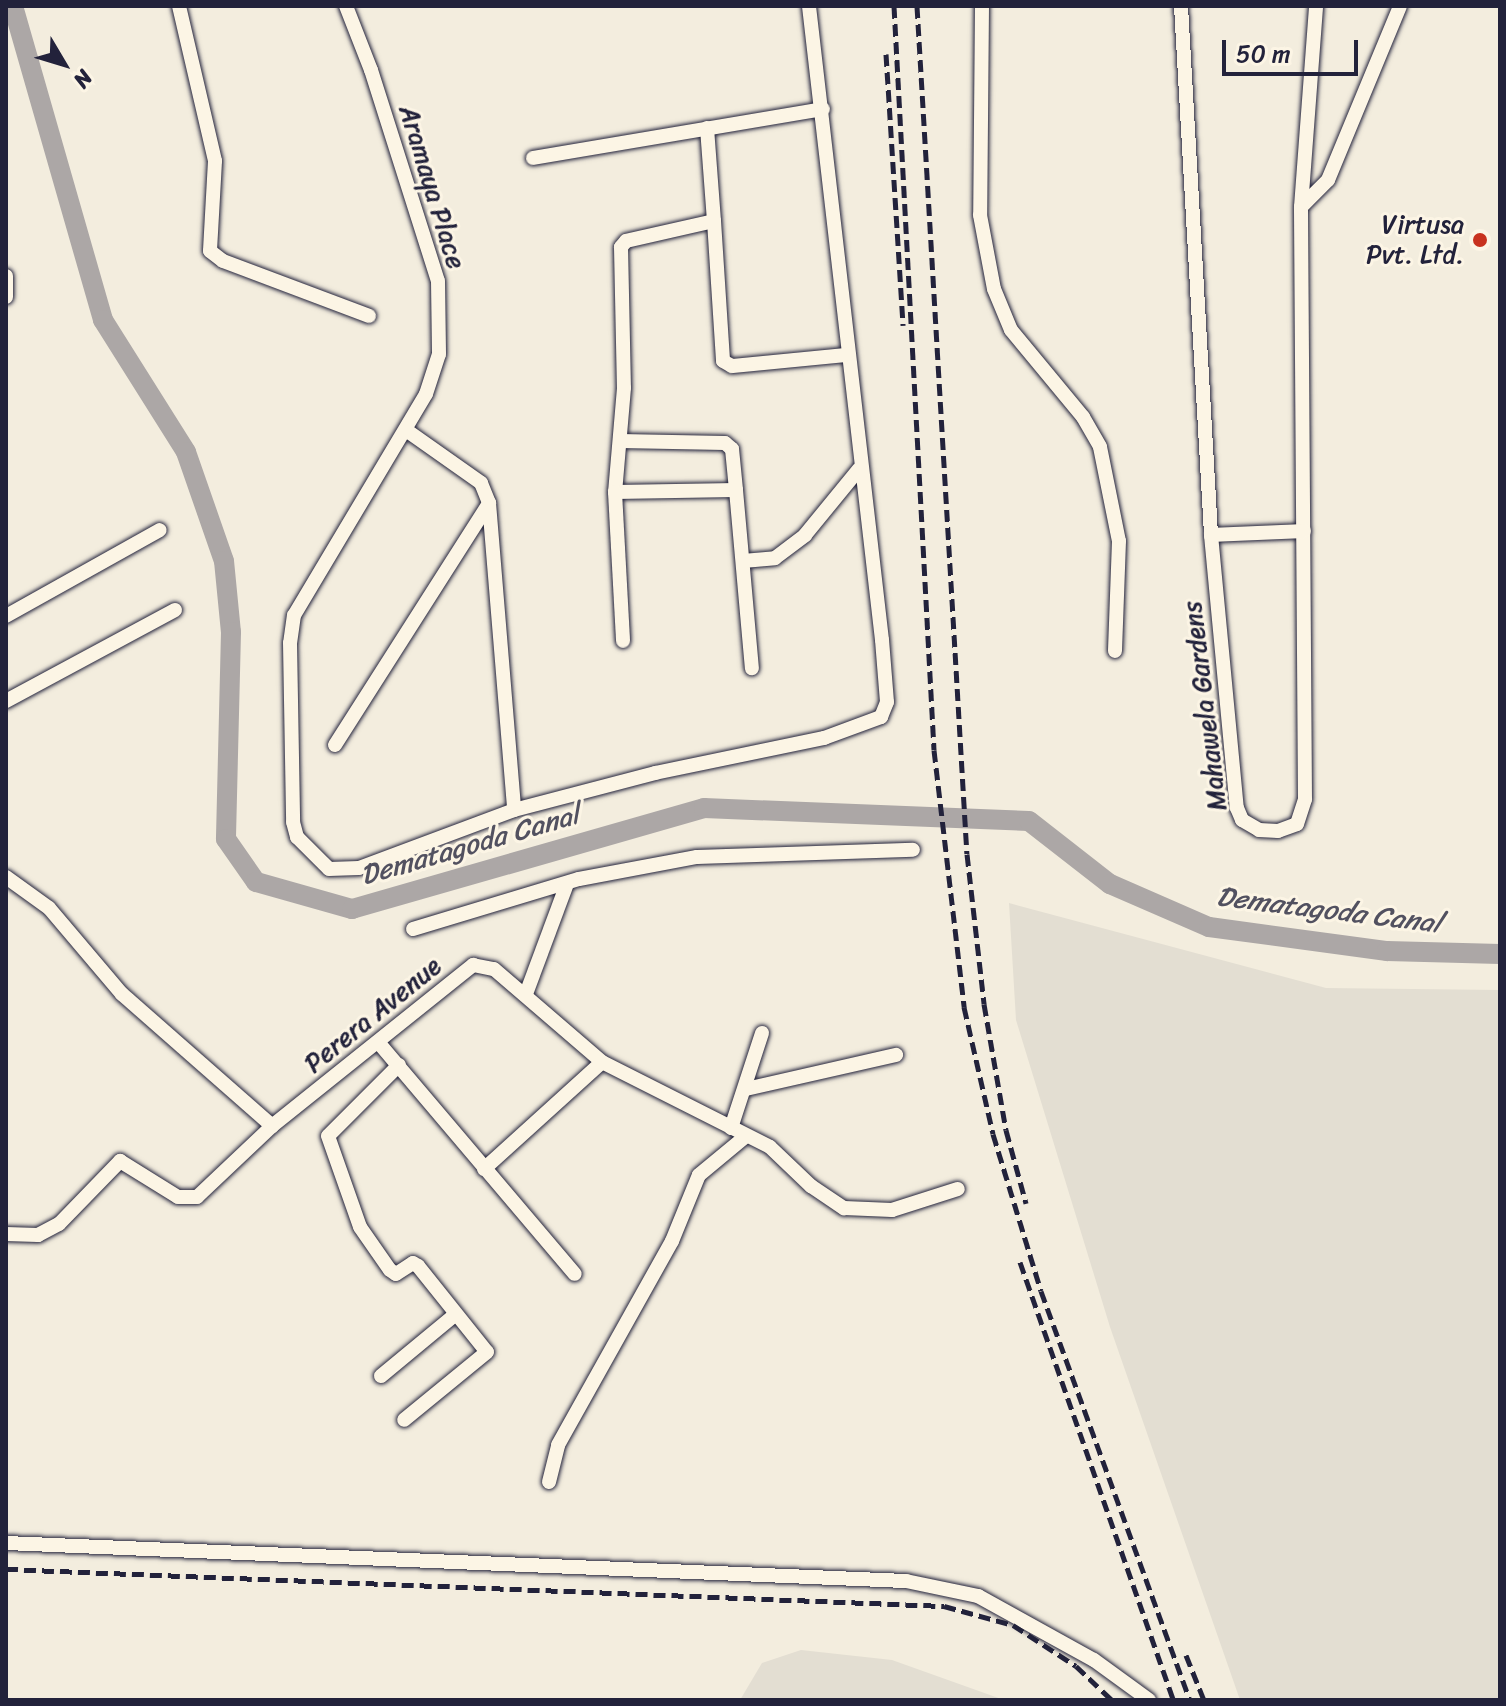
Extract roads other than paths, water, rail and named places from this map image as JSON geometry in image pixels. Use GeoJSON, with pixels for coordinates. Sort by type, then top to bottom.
{"type":"FeatureCollection","features":[{"type":"Feature","properties":{"kind":"street"},"geometry":{"type":"LineString","coordinates":[[179,6],[215,161],[210,251],[223,261],[369,316]]}},
{"type":"Feature","properties":{"kind":"street","name":"Aramaya Place"},"geometry":{"type":"LineString","coordinates":[[346,6],[371,70],[438,281],[439,354],[406,430],[294,615],[290,643],[297,837],[329,869],[359,868],[514,810],[655,773],[824,738],[881,717],[887,702],[882,640],[859,469]]}},
{"type":"Feature","properties":{"kind":"street"},"geometry":{"type":"LineString","coordinates":[[743,561],[775,558],[805,535],[859,469],[823,109],[809,6]]}},
{"type":"Feature","properties":{"kind":"street"},"geometry":{"type":"LineString","coordinates":[[982,6],[980,215],[994,289],[1011,330],[1083,417],[1100,447],[1119,541],[1115,651]]}},
{"type":"Feature","properties":{"kind":"street","name":"Mahawela Gardens"},"geometry":{"type":"LineString","coordinates":[[1181,6],[1211,535],[1237,808],[1242,820],[1259,830],[1278,831],[1297,824],[1305,799],[1301,207],[1316,6]]}},
{"type":"Feature","properties":{"kind":"street"},"geometry":{"type":"LineString","coordinates":[[1301,207],[1328,180],[1400,6]]}},
{"type":"Feature","properties":{"kind":"street"},"geometry":{"type":"LineString","coordinates":[[533,158],[823,109]]}},
{"type":"Feature","properties":{"kind":"street"},"geometry":{"type":"LineString","coordinates":[[707,128],[723,361],[732,366],[846,355]]}},
{"type":"Feature","properties":{"kind":"street"},"geometry":{"type":"LineString","coordinates":[[623,641],[615,492],[620,441],[621,247],[626,241],[714,221]]}},
{"type":"Feature","properties":{"kind":"street"},"geometry":{"type":"LineString","coordinates":[[6,276],[6,297]]}},
{"type":"Feature","properties":{"kind":"street"},"geometry":{"type":"LineString","coordinates":[[406,430],[481,483],[489,503],[500,686],[514,810]]}},
{"type":"Feature","properties":{"kind":"street"},"geometry":{"type":"LineString","coordinates":[[620,441],[725,443],[732,449],[752,668]]}},
{"type":"Feature","properties":{"kind":"street"},"geometry":{"type":"LineString","coordinates":[[615,492],[736,490]]}},
{"type":"Feature","properties":{"kind":"street"},"geometry":{"type":"LineString","coordinates":[[335,745],[489,503]]}},
{"type":"Feature","properties":{"kind":"street"},"geometry":{"type":"LineString","coordinates":[[6,616],[160,530]]}},
{"type":"Feature","properties":{"kind":"street"},"geometry":{"type":"LineString","coordinates":[[1211,535],[1304,531]]}},
{"type":"Feature","properties":{"kind":"street"},"geometry":{"type":"LineString","coordinates":[[6,701],[175,610]]}},
{"type":"Feature","properties":{"kind":"street"},"geometry":{"type":"LineString","coordinates":[[413,929],[567,884],[697,857],[913,850]]}},
{"type":"Feature","properties":{"kind":"street"},"geometry":{"type":"LineString","coordinates":[[6,877],[49,908],[122,994],[272,1126]]}},
{"type":"Feature","properties":{"kind":"street"},"geometry":{"type":"LineString","coordinates":[[526,994],[567,884]]}},
{"type":"Feature","properties":{"kind":"street","name":"Perera Avenue"},"geometry":{"type":"LineString","coordinates":[[6,1234],[38,1235],[59,1224],[120,1161],[178,1197],[197,1197],[272,1126],[473,965],[494,969],[602,1062],[770,1147],[811,1186],[844,1208],[892,1210],[958,1189]]}},
{"type":"Feature","properties":{"kind":"street"},"geometry":{"type":"LineString","coordinates":[[731,1128],[762,1033]]}},
{"type":"Feature","properties":{"kind":"street"},"geometry":{"type":"LineString","coordinates":[[378,1042],[575,1274]]}},
{"type":"Feature","properties":{"kind":"street"},"geometry":{"type":"LineString","coordinates":[[746,1089],[896,1055]]}},
{"type":"Feature","properties":{"kind":"street"},"geometry":{"type":"LineString","coordinates":[[484,1169],[602,1062]]}},
{"type":"Feature","properties":{"kind":"street"},"geometry":{"type":"LineString","coordinates":[[399,1065],[331,1129],[328,1136],[367,1238],[396,1274],[413,1263],[418,1266],[487,1352],[404,1420]]}},
{"type":"Feature","properties":{"kind":"street"},"geometry":{"type":"LineString","coordinates":[[549,1482],[558,1445],[672,1241],[699,1175],[746,1136]]}},
{"type":"Feature","properties":{"kind":"street"},"geometry":{"type":"LineString","coordinates":[[381,1376],[456,1314]]}},
{"type":"Feature","properties":{"kind":"street"},"geometry":{"type":"LineString","coordinates":[[6,1543],[906,1581],[978,1596],[1094,1660],[1149,1700]]}},
{"type":"Feature","properties":{"kind":"waterway","name":"Dematagoda Canal"},"geometry":{"type":"LineString","coordinates":[[13,6],[103,320],[186,452],[224,561],[231,632],[226,839],[256,882],[352,909],[704,808],[1029,821],[1110,884],[1209,927],[1387,951],[1500,954]]}},
{"type":"Feature","properties":{"kind":"railway"},"geometry":{"type":"LineString","coordinates":[[894,6],[934,750],[964,1007],[993,1134],[1041,1291],[1190,1700]]}},
{"type":"Feature","properties":{"kind":"railway"},"geometry":{"type":"LineString","coordinates":[[917,6],[967,854],[984,1004],[1006,1130],[1026,1203]]}},
{"type":"Feature","properties":{"kind":"railway"},"geometry":{"type":"LineString","coordinates":[[886,54],[903,325]]}},
{"type":"Feature","properties":{"kind":"railway"},"geometry":{"type":"LineString","coordinates":[[1020,1262],[1173,1700]]}},
{"type":"Feature","properties":{"kind":"railway"},"geometry":{"type":"LineString","coordinates":[[6,1569],[944,1606],[1013,1625],[1076,1666],[1112,1700]]}},
{"type":"Feature","properties":{"kind":"railway"},"geometry":{"type":"LineString","coordinates":[[1186,1655],[1204,1700]]}},
{"type":"Feature","properties":{"kind":"place","name":"Virtusa Pvt. Ltd."},"geometry":{"type":"Point","coordinates":[1480,240]}}]}
